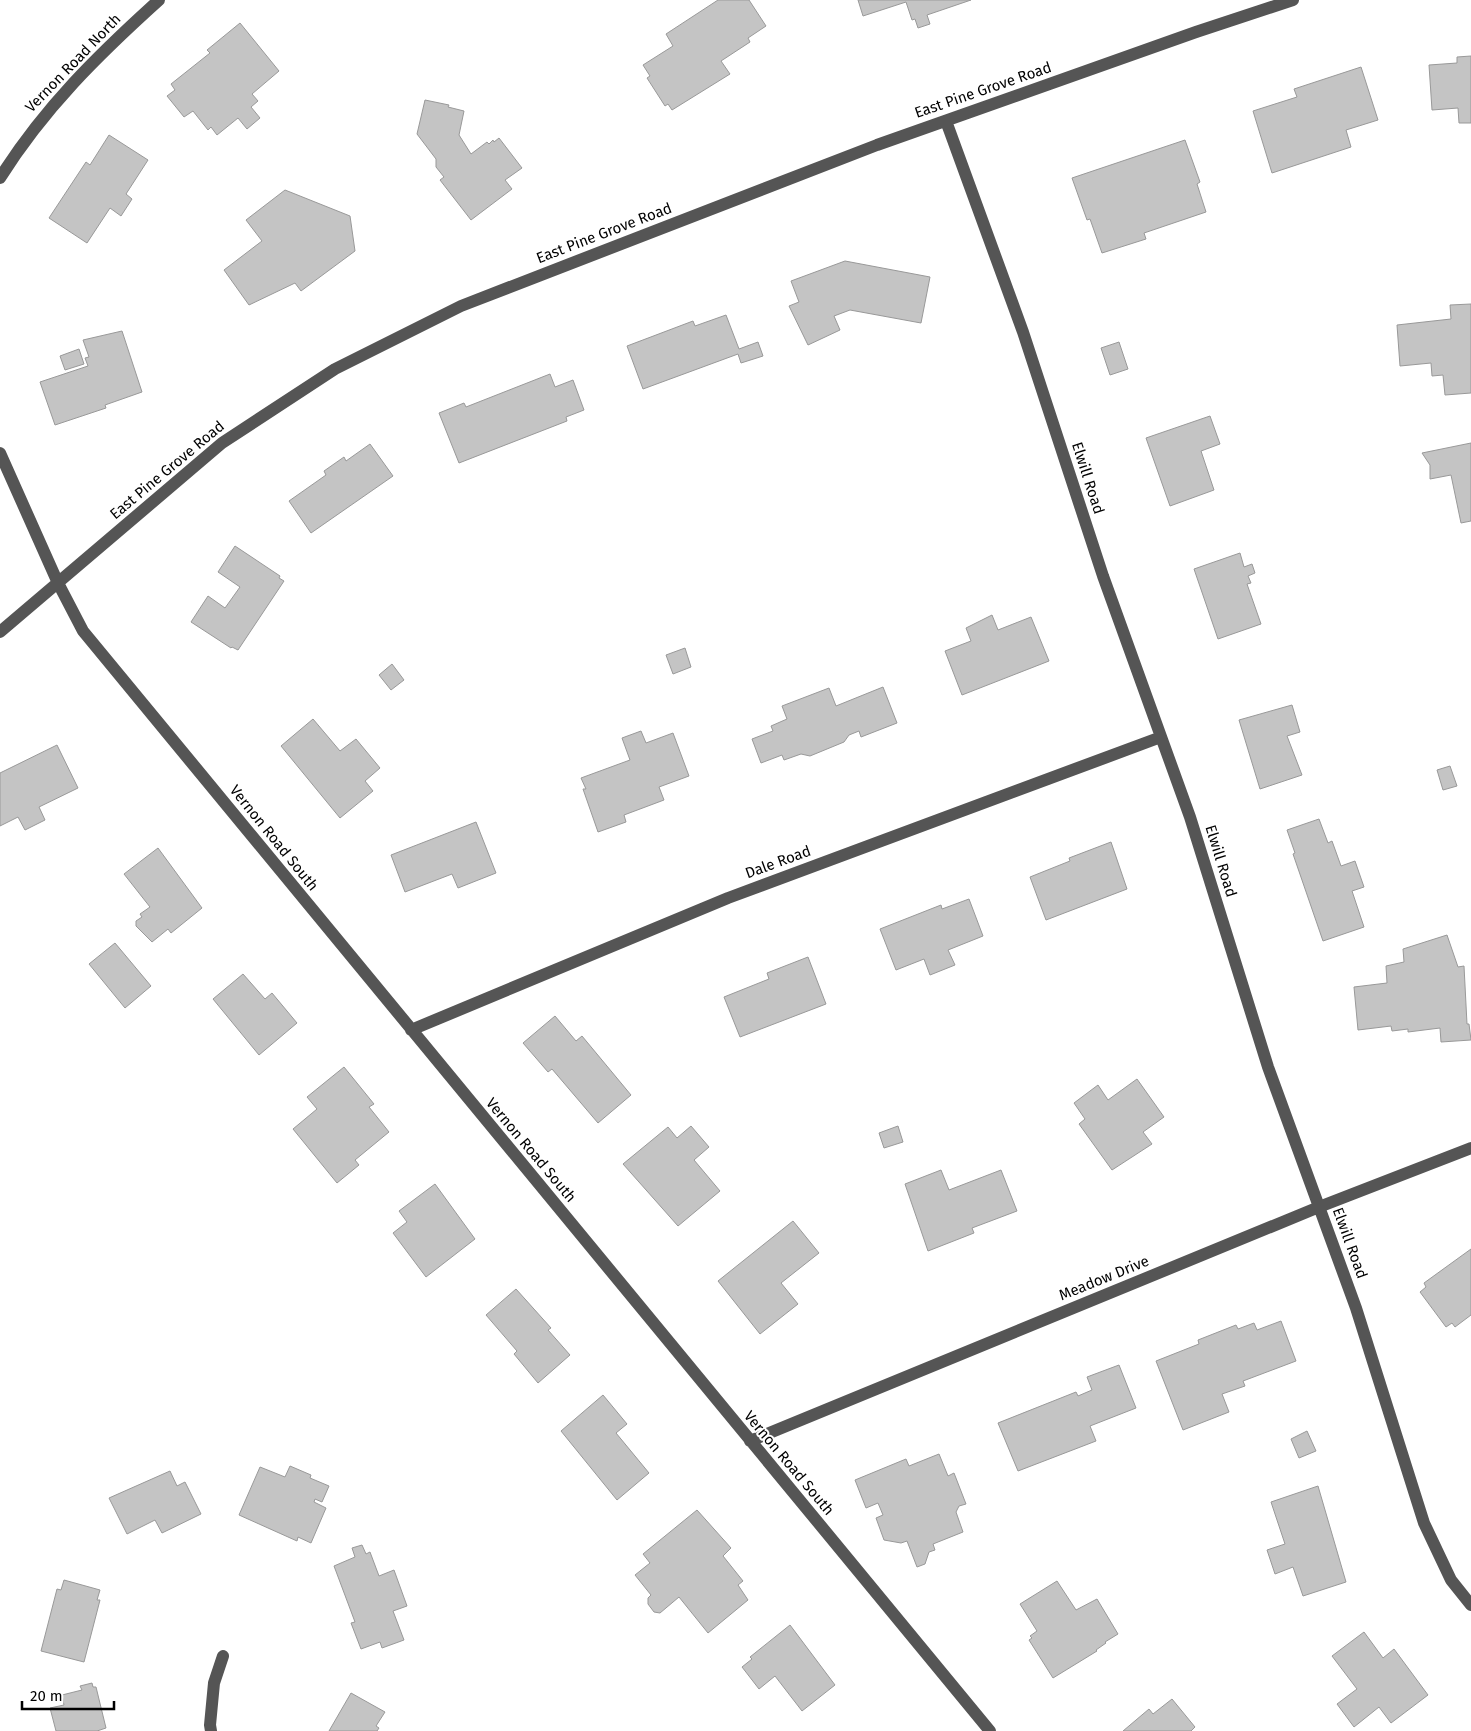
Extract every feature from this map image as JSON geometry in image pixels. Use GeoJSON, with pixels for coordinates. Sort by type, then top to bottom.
{"type":"FeatureCollection","features":[{"type":"Feature","properties":{"kind":"street","name":"Vernon Road North"},"geometry":{"type":"LineString","coordinates":[[0,178],[25,139],[59,97],[111,44],[159,0]]}},
{"type":"Feature","properties":{"kind":"street","name":"East Pine Grove Road"},"geometry":{"type":"LineString","coordinates":[[0,632],[222,443],[335,369],[461,306],[877,144],[1293,0]]}},
{"type":"Feature","properties":{"kind":"street","name":"Elwill Road"},"geometry":{"type":"LineString","coordinates":[[946,121],[1023,332],[1103,576],[1190,817],[1268,1067],[1356,1308],[1424,1523],[1451,1580],[1471,1605]]}},
{"type":"Feature","properties":{"kind":"street"},"geometry":{"type":"LineString","coordinates":[[0,453],[58,583]]}},
{"type":"Feature","properties":{"kind":"street","name":"Vernon Road South"},"geometry":{"type":"LineString","coordinates":[[58,583],[83,631],[990,1731]]}},
{"type":"Feature","properties":{"kind":"street","name":"Dale Road"},"geometry":{"type":"LineString","coordinates":[[411,1030],[728,898],[1161,737]]}},
{"type":"Feature","properties":{"kind":"street","name":"Meadow Drive"},"geometry":{"type":"LineString","coordinates":[[750,1441],[1319,1207],[1471,1148]]}},
{"type":"Feature","properties":{"kind":"street"},"geometry":{"type":"LineString","coordinates":[[211,1731],[214,1683],[223,1656]]}},
{"type":"Feature","properties":{"kind":"building"},"geometry":{"type":"Polygon","coordinates":[[[718,0],[749,0],[766,26],[748,38],[750,42],[721,61],[730,74],[672,110],[668,104],[665,106],[647,78],[650,76],[643,65],[673,46],[666,34],[718,0]]]}},
{"type":"Feature","properties":{"kind":"building"},"geometry":{"type":"Polygon","coordinates":[[[858,0],[971,0],[927,15],[930,24],[918,28],[915,19],[912,20],[906,2],[863,16],[858,0]]]}},
{"type":"Feature","properties":{"kind":"building"},"geometry":{"type":"Polygon","coordinates":[[[240,23],[279,71],[252,94],[258,101],[251,107],[260,118],[247,129],[238,118],[217,135],[211,127],[208,130],[193,111],[184,117],[167,96],[175,90],[171,84],[210,53],[207,50],[240,23]]]}},
{"type":"Feature","properties":{"kind":"building"},"geometry":{"type":"Polygon","coordinates":[[[1471,56],[1471,123],[1459,123],[1458,108],[1432,110],[1429,65],[1457,63],[1457,57],[1471,56]]]}},
{"type":"Feature","properties":{"kind":"building"},"geometry":{"type":"Polygon","coordinates":[[[1361,67],[1378,120],[1346,130],[1351,147],[1272,173],[1253,111],[1297,97],[1294,89],[1361,67]]]}},
{"type":"Feature","properties":{"kind":"building"},"geometry":{"type":"Polygon","coordinates":[[[425,100],[449,105],[448,107],[464,111],[459,135],[471,154],[487,142],[489,144],[499,138],[522,168],[505,180],[512,189],[471,220],[440,180],[444,177],[436,167],[436,159],[417,134],[425,100]]]}},
{"type":"Feature","properties":{"kind":"building"},"geometry":{"type":"Polygon","coordinates":[[[109,135],[148,160],[126,194],[132,199],[121,216],[110,208],[87,243],[49,218],[86,162],[90,165],[109,135]]]}},
{"type":"Feature","properties":{"kind":"building"},"geometry":{"type":"Polygon","coordinates":[[[1185,140],[1200,182],[1197,184],[1206,212],[1144,233],[1146,239],[1102,253],[1090,219],[1087,220],[1072,178],[1185,140]]]}},
{"type":"Feature","properties":{"kind":"building"},"geometry":{"type":"Polygon","coordinates":[[[285,190],[350,216],[355,251],[301,291],[295,283],[249,305],[224,270],[262,241],[246,220],[285,190]]]}},
{"type":"Feature","properties":{"kind":"building"},"geometry":{"type":"Polygon","coordinates":[[[845,261],[930,277],[921,323],[850,310],[834,316],[840,330],[808,345],[789,306],[799,302],[791,281],[845,261]]]}},
{"type":"Feature","properties":{"kind":"building"},"geometry":{"type":"Polygon","coordinates":[[[1471,304],[1471,393],[1445,395],[1443,375],[1432,376],[1431,363],[1400,366],[1397,325],[1451,319],[1450,305],[1471,304]]]}},
{"type":"Feature","properties":{"kind":"building"},"geometry":{"type":"Polygon","coordinates":[[[726,315],[739,349],[758,342],[763,356],[741,363],[738,354],[643,389],[627,346],[693,321],[695,326],[726,315]]]}},
{"type":"Feature","properties":{"kind":"building"},"geometry":{"type":"Polygon","coordinates":[[[122,331],[142,392],[105,405],[106,408],[55,425],[40,382],[88,366],[85,358],[89,357],[83,340],[122,331]]]}},
{"type":"Feature","properties":{"kind":"building"},"geometry":{"type":"Polygon","coordinates":[[[1119,342],[1128,369],[1110,375],[1101,348],[1119,342]]]}},
{"type":"Feature","properties":{"kind":"building"},"geometry":{"type":"Polygon","coordinates":[[[79,349],[84,364],[65,370],[60,356],[79,349]]]}},
{"type":"Feature","properties":{"kind":"building"},"geometry":{"type":"Polygon","coordinates":[[[550,374],[555,387],[573,380],[584,410],[566,417],[567,421],[459,463],[439,413],[464,403],[466,407],[550,374]]]}},
{"type":"Feature","properties":{"kind":"building"},"geometry":{"type":"Polygon","coordinates":[[[1210,416],[1220,444],[1201,451],[1214,490],[1170,506],[1146,438],[1210,416]]]}},
{"type":"Feature","properties":{"kind":"building"},"geometry":{"type":"Polygon","coordinates":[[[1471,443],[1471,521],[1461,523],[1451,475],[1430,479],[1430,465],[1422,453],[1471,443]]]}},
{"type":"Feature","properties":{"kind":"building"},"geometry":{"type":"Polygon","coordinates":[[[370,444],[393,476],[311,533],[289,501],[326,475],[324,471],[344,457],[346,461],[370,444]]]}},
{"type":"Feature","properties":{"kind":"building"},"geometry":{"type":"Polygon","coordinates":[[[235,546],[280,576],[279,578],[284,581],[238,650],[231,648],[191,622],[208,596],[225,608],[240,587],[218,572],[235,546]]]}},
{"type":"Feature","properties":{"kind":"building"},"geometry":{"type":"Polygon","coordinates":[[[1240,553],[1244,567],[1252,564],[1255,573],[1248,576],[1251,583],[1247,584],[1261,624],[1218,639],[1194,569],[1240,553]]]}},
{"type":"Feature","properties":{"kind":"building"},"geometry":{"type":"Polygon","coordinates":[[[992,615],[998,630],[1031,617],[1049,661],[962,695],[945,651],[971,641],[966,628],[992,615]]]}},
{"type":"Feature","properties":{"kind":"building"},"geometry":{"type":"Polygon","coordinates":[[[685,648],[691,667],[673,674],[666,655],[685,648]]]}},
{"type":"Feature","properties":{"kind":"building"},"geometry":{"type":"Polygon","coordinates":[[[392,664],[404,680],[391,690],[379,675],[392,664]]]}},
{"type":"Feature","properties":{"kind":"building"},"geometry":{"type":"Polygon","coordinates":[[[883,687],[897,723],[861,737],[859,731],[849,735],[844,742],[810,756],[801,754],[784,760],[782,755],[761,763],[752,739],[773,731],[771,726],[787,719],[782,706],[829,688],[836,706],[883,687]]]}},
{"type":"Feature","properties":{"kind":"building"},"geometry":{"type":"Polygon","coordinates":[[[1292,705],[1300,732],[1287,736],[1302,775],[1260,789],[1239,720],[1292,705]]]}},
{"type":"Feature","properties":{"kind":"building"},"geometry":{"type":"Polygon","coordinates":[[[313,719],[340,751],[356,739],[380,768],[365,781],[373,791],[340,818],[281,746],[313,719]]]}},
{"type":"Feature","properties":{"kind":"building"},"geometry":{"type":"Polygon","coordinates":[[[641,731],[646,743],[673,733],[689,776],[659,787],[664,800],[624,815],[626,822],[598,832],[581,778],[630,760],[622,738],[641,731]]]}},
{"type":"Feature","properties":{"kind":"building"},"geometry":{"type":"Polygon","coordinates":[[[57,745],[78,788],[39,807],[45,820],[25,830],[18,817],[0,826],[0,773],[57,745]]]}},
{"type":"Feature","properties":{"kind":"building"},"geometry":{"type":"Polygon","coordinates":[[[1450,766],[1457,786],[1443,790],[1437,770],[1450,766]]]}},
{"type":"Feature","properties":{"kind":"building"},"geometry":{"type":"Polygon","coordinates":[[[1319,819],[1328,843],[1332,841],[1341,866],[1355,861],[1364,887],[1352,891],[1364,927],[1323,941],[1293,854],[1295,853],[1287,830],[1319,819]]]}},
{"type":"Feature","properties":{"kind":"building"},"geometry":{"type":"Polygon","coordinates":[[[476,822],[496,873],[458,888],[452,874],[405,892],[391,855],[476,822]]]}},
{"type":"Feature","properties":{"kind":"building"},"geometry":{"type":"Polygon","coordinates":[[[1111,842],[1127,889],[1046,920],[1030,877],[1070,861],[1069,858],[1111,842]]]}},
{"type":"Feature","properties":{"kind":"building"},"geometry":{"type":"Polygon","coordinates":[[[158,848],[202,908],[171,933],[168,929],[152,942],[136,926],[136,921],[142,917],[140,914],[150,907],[124,874],[158,848]]]}},
{"type":"Feature","properties":{"kind":"building"},"geometry":{"type":"Polygon","coordinates":[[[969,899],[983,936],[948,950],[955,965],[930,975],[924,959],[896,970],[880,929],[941,905],[942,909],[969,899]]]}},
{"type":"Feature","properties":{"kind":"building"},"geometry":{"type":"Polygon","coordinates":[[[1447,935],[1458,967],[1464,966],[1467,1024],[1469,1024],[1471,1040],[1441,1042],[1440,1028],[1408,1032],[1408,1029],[1392,1031],[1391,1026],[1358,1030],[1354,987],[1387,983],[1386,966],[1404,962],[1403,949],[1447,935]]]}},
{"type":"Feature","properties":{"kind":"building"},"geometry":{"type":"Polygon","coordinates":[[[115,943],[151,986],[125,1008],[89,964],[115,943]]]}},
{"type":"Feature","properties":{"kind":"building"},"geometry":{"type":"Polygon","coordinates":[[[808,957],[826,1004],[740,1037],[724,997],[769,979],[767,973],[808,957]]]}},
{"type":"Feature","properties":{"kind":"building"},"geometry":{"type":"Polygon","coordinates":[[[243,974],[265,999],[272,993],[297,1023],[259,1055],[213,999],[243,974]]]}},
{"type":"Feature","properties":{"kind":"building"},"geometry":{"type":"Polygon","coordinates":[[[555,1016],[576,1041],[582,1036],[631,1095],[598,1123],[552,1069],[548,1072],[523,1043],[555,1016]]]}},
{"type":"Feature","properties":{"kind":"building"},"geometry":{"type":"Polygon","coordinates":[[[344,1067],[374,1104],[369,1107],[389,1132],[355,1160],[359,1165],[337,1183],[293,1129],[317,1109],[307,1097],[344,1067]]]}},
{"type":"Feature","properties":{"kind":"building"},"geometry":{"type":"Polygon","coordinates":[[[1137,1079],[1164,1117],[1143,1132],[1152,1144],[1112,1170],[1079,1124],[1085,1119],[1074,1103],[1098,1085],[1108,1100],[1137,1079]]]}},
{"type":"Feature","properties":{"kind":"building"},"geometry":{"type":"Polygon","coordinates":[[[691,1126],[709,1147],[694,1160],[720,1191],[678,1226],[623,1164],[668,1127],[677,1138],[691,1126]]]}},
{"type":"Feature","properties":{"kind":"building"},"geometry":{"type":"Polygon","coordinates":[[[898,1126],[903,1142],[884,1148],[879,1133],[898,1126]]]}},
{"type":"Feature","properties":{"kind":"building"},"geometry":{"type":"Polygon","coordinates":[[[941,1170],[949,1190],[1001,1170],[1017,1211],[972,1228],[974,1233],[928,1251],[905,1184],[941,1170]]]}},
{"type":"Feature","properties":{"kind":"building"},"geometry":{"type":"Polygon","coordinates":[[[435,1184],[475,1239],[426,1277],[393,1233],[407,1222],[399,1211],[435,1184]]]}},
{"type":"Feature","properties":{"kind":"building"},"geometry":{"type":"Polygon","coordinates":[[[793,1221],[819,1253],[781,1283],[798,1304],[760,1334],[718,1281],[793,1221]]]}},
{"type":"Feature","properties":{"kind":"building"},"geometry":{"type":"Polygon","coordinates":[[[1471,1249],[1471,1315],[1455,1327],[1452,1323],[1446,1327],[1420,1292],[1426,1287],[1424,1283],[1471,1249]]]}},
{"type":"Feature","properties":{"kind":"building"},"geometry":{"type":"Polygon","coordinates":[[[516,1289],[551,1328],[548,1330],[570,1355],[538,1383],[514,1354],[517,1351],[486,1315],[516,1289]]]}},
{"type":"Feature","properties":{"kind":"building"},"geometry":{"type":"Polygon","coordinates":[[[1281,1321],[1296,1361],[1243,1381],[1245,1386],[1222,1394],[1229,1412],[1183,1430],[1156,1361],[1199,1344],[1198,1340],[1236,1325],[1238,1329],[1254,1323],[1257,1330],[1281,1321]]]}},
{"type":"Feature","properties":{"kind":"building"},"geometry":{"type":"Polygon","coordinates":[[[1119,1365],[1136,1408],[1090,1426],[1096,1441],[1018,1471],[998,1423],[1076,1392],[1078,1396],[1092,1390],[1087,1377],[1119,1365]]]}},
{"type":"Feature","properties":{"kind":"building"},"geometry":{"type":"Polygon","coordinates":[[[603,1395],[627,1424],[616,1433],[649,1473],[617,1500],[561,1431],[603,1395]]]}},
{"type":"Feature","properties":{"kind":"building"},"geometry":{"type":"Polygon","coordinates":[[[1307,1431],[1316,1451],[1299,1458],[1291,1439],[1307,1431]]]}},
{"type":"Feature","properties":{"kind":"building"},"geometry":{"type":"Polygon","coordinates":[[[939,1454],[948,1476],[954,1473],[966,1504],[959,1506],[956,1512],[963,1532],[933,1544],[935,1550],[929,1552],[925,1564],[917,1567],[907,1541],[901,1543],[884,1540],[876,1518],[883,1515],[878,1503],[866,1508],[855,1480],[906,1459],[909,1466],[939,1454]]]}},
{"type":"Feature","properties":{"kind":"building"},"geometry":{"type":"Polygon","coordinates":[[[290,1466],[311,1475],[310,1478],[329,1486],[322,1502],[315,1499],[314,1502],[326,1508],[311,1543],[298,1537],[297,1541],[239,1515],[260,1467],[285,1477],[290,1466]]]}},
{"type":"Feature","properties":{"kind":"building"},"geometry":{"type":"Polygon","coordinates":[[[170,1471],[177,1486],[185,1482],[201,1514],[162,1533],[155,1520],[127,1534],[109,1498],[170,1471]]]}},
{"type":"Feature","properties":{"kind":"building"},"geometry":{"type":"Polygon","coordinates":[[[1318,1486],[1346,1582],[1303,1596],[1293,1567],[1275,1574],[1267,1550],[1285,1544],[1271,1502],[1318,1486]]]}},
{"type":"Feature","properties":{"kind":"building"},"geometry":{"type":"Polygon","coordinates":[[[697,1510],[731,1548],[723,1556],[743,1581],[738,1585],[748,1600],[708,1633],[679,1597],[660,1613],[654,1612],[648,1604],[648,1598],[651,1595],[635,1575],[650,1563],[643,1554],[697,1510]]]}},
{"type":"Feature","properties":{"kind":"building"},"geometry":{"type":"Polygon","coordinates":[[[362,1545],[366,1554],[370,1552],[379,1576],[394,1570],[407,1606],[393,1611],[404,1640],[382,1648],[380,1642],[361,1649],[351,1623],[355,1622],[334,1566],[355,1557],[352,1548],[362,1545]]]}},
{"type":"Feature","properties":{"kind":"building"},"geometry":{"type":"Polygon","coordinates":[[[64,1580],[100,1590],[97,1600],[100,1600],[84,1662],[41,1651],[57,1589],[61,1590],[64,1580]]]}},
{"type":"Feature","properties":{"kind":"building"},"geometry":{"type":"Polygon","coordinates":[[[1057,1581],[1076,1610],[1097,1599],[1118,1634],[1105,1642],[1097,1651],[1053,1678],[1029,1640],[1032,1638],[1030,1636],[1037,1631],[1020,1604],[1057,1581]]]}},
{"type":"Feature","properties":{"kind":"building"},"geometry":{"type":"Polygon","coordinates":[[[790,1625],[835,1685],[802,1711],[775,1676],[759,1689],[742,1667],[752,1659],[750,1657],[790,1625]]]}},
{"type":"Feature","properties":{"kind":"building"},"geometry":{"type":"Polygon","coordinates":[[[1364,1632],[1383,1658],[1394,1649],[1428,1695],[1391,1723],[1379,1707],[1354,1727],[1337,1704],[1357,1689],[1332,1656],[1364,1632]]]}},
{"type":"Feature","properties":{"kind":"building"},"geometry":{"type":"Polygon","coordinates":[[[92,1683],[93,1687],[96,1687],[106,1728],[97,1731],[56,1731],[50,1708],[64,1705],[62,1695],[82,1690],[80,1686],[92,1683]]]}},
{"type":"Feature","properties":{"kind":"building"},"geometry":{"type":"Polygon","coordinates":[[[351,1693],[385,1712],[376,1726],[379,1728],[377,1731],[329,1731],[351,1693]]]}},
{"type":"Feature","properties":{"kind":"building"},"geometry":{"type":"Polygon","coordinates":[[[1172,1699],[1195,1727],[1191,1731],[1123,1731],[1149,1709],[1153,1714],[1172,1699]]]}}]}
